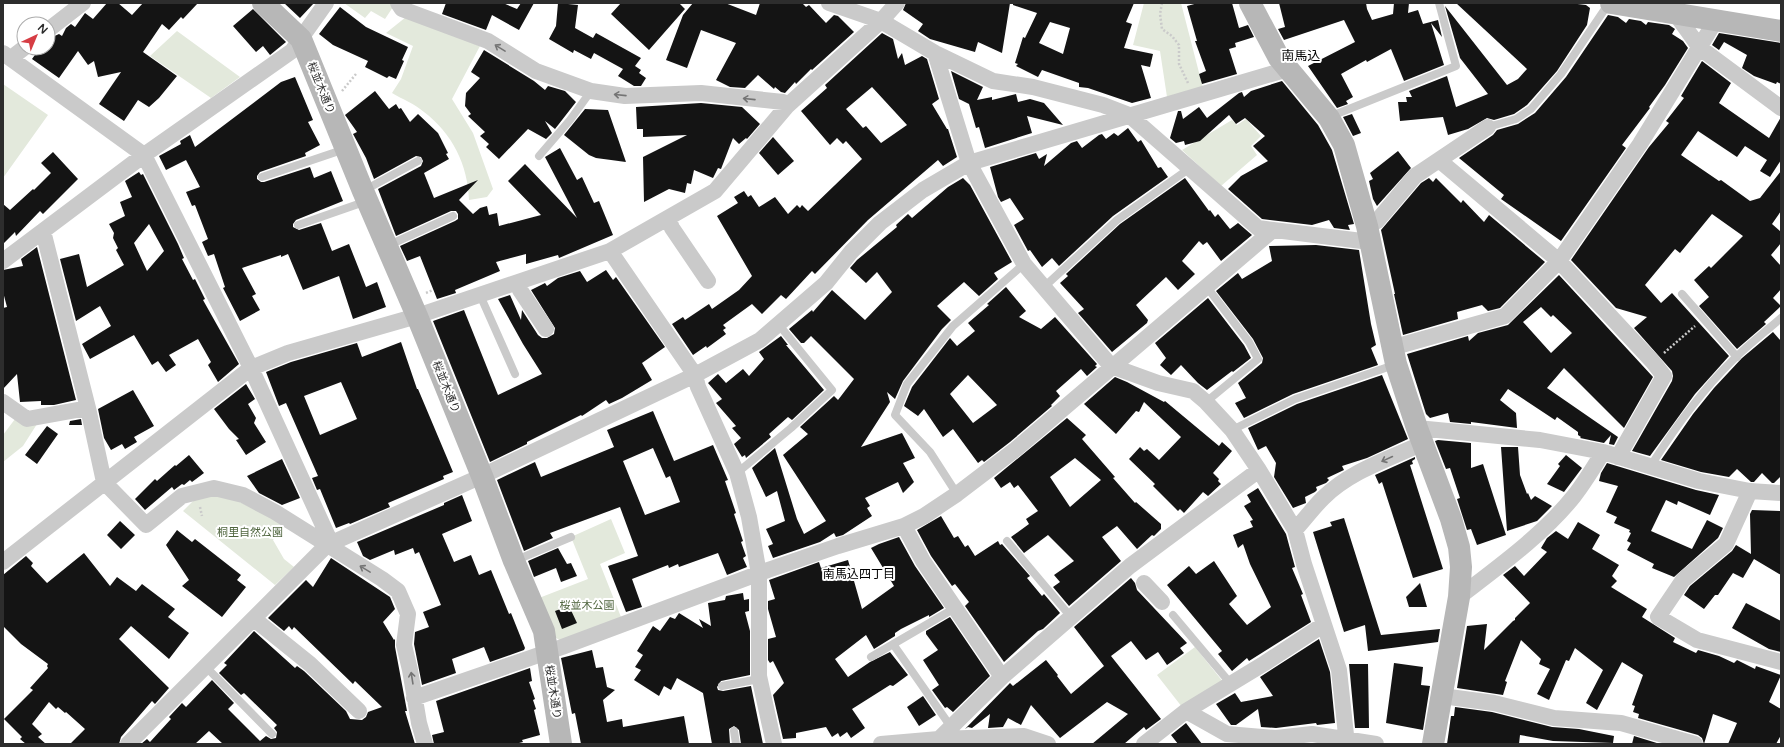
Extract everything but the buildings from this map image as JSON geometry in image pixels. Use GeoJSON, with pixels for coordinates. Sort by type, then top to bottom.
{"type":"FeatureCollection","features":[{"type":"Feature","properties":{"kind":"street"},"geometry":{"type":"LineString","coordinates":[[56,24],[83,3]]}},
{"type":"Feature","properties":{"kind":"street"},"geometry":{"type":"LineString","coordinates":[[263,3],[301,39]]}},
{"type":"Feature","properties":{"kind":"street"},"geometry":{"type":"LineString","coordinates":[[3,261],[144,155],[170,131],[292,50],[326,3]]}},
{"type":"Feature","properties":{"kind":"street"},"geometry":{"type":"LineString","coordinates":[[398,3],[402,9],[488,41],[536,71],[591,91],[624,96],[700,93],[783,102],[787,106]]}},
{"type":"Feature","properties":{"kind":"street"},"geometry":{"type":"LineString","coordinates":[[829,3],[881,21],[935,53],[993,81],[1033,87],[1103,105],[1129,116],[1258,228],[1369,234]]}},
{"type":"Feature","properties":{"kind":"street"},"geometry":{"type":"LineString","coordinates":[[3,562],[251,368],[288,353],[417,316],[610,252],[715,191],[787,106],[881,21],[897,3]]}},
{"type":"Feature","properties":{"kind":"street"},"geometry":{"type":"LineString","coordinates":[[1250,3],[1279,58],[1329,118],[1347,155],[1369,234],[1394,356],[1420,436],[1451,519],[1459,548],[1461,567],[1459,597],[1434,744]]}},
{"type":"Feature","properties":{"kind":"street"},"geometry":{"type":"LineString","coordinates":[[1610,3],[1672,8],[1722,16],[1781,31]]}},
{"type":"Feature","properties":{"kind":"street"},"geometry":{"type":"LineString","coordinates":[[1672,8],[1700,48],[1781,108]]}},
{"type":"Feature","properties":{"kind":"street"},"geometry":{"type":"LineString","coordinates":[[1394,356],[1505,316],[1559,261],[1640,144],[1700,48],[1722,16]]}},
{"type":"Feature","properties":{"kind":"street","name":"桜並木通り"},"geometry":{"type":"LineString","coordinates":[[301,39],[365,196],[417,316],[482,476],[514,561],[544,631],[561,744]]}},
{"type":"Feature","properties":{"kind":"street"},"geometry":{"type":"LineString","coordinates":[[935,53],[968,163],[1024,264],[1112,366],[1158,382],[1192,391],[1206,402],[1232,430],[1259,470],[1295,530],[1323,625],[1339,670],[1347,742]]}},
{"type":"Feature","properties":{"kind":"street"},"geometry":{"type":"LineString","coordinates":[[7,55],[144,155],[251,368],[329,544]]}},
{"type":"Feature","properties":{"kind":"street"},"geometry":{"type":"LineString","coordinates":[[128,744],[329,544],[482,476],[695,374],[760,340],[826,283],[851,252],[880,223],[923,190],[968,163],[1288,69]]}},
{"type":"Feature","properties":{"kind":"street"},"geometry":{"type":"LineString","coordinates":[[1369,234],[1377,221],[1415,176],[1440,161],[1488,127]]}},
{"type":"Feature","properties":{"kind":"street"},"geometry":{"type":"LineString","coordinates":[[1440,161],[1559,261],[1654,362],[1664,376],[1618,457]]}},
{"type":"Feature","properties":{"kind":"street"},"geometry":{"type":"LineString","coordinates":[[668,218],[672,228],[708,281]]}},
{"type":"Feature","properties":{"kind":"street"},"geometry":{"type":"LineString","coordinates":[[414,698],[547,652],[838,546],[904,526],[924,516],[957,494],[1016,449],[1273,230]]}},
{"type":"Feature","properties":{"kind":"street"},"geometry":{"type":"LineString","coordinates":[[43,231],[88,408],[104,482],[146,525],[182,496],[214,488],[243,495],[329,544],[398,591],[408,614],[404,644],[414,698],[425,744]]}},
{"type":"Feature","properties":{"kind":"street"},"geometry":{"type":"LineString","coordinates":[[610,252],[695,374],[698,387],[737,473],[749,517],[759,574],[759,679],[774,744]]}},
{"type":"Feature","properties":{"kind":"street"},"geometry":{"type":"LineString","coordinates":[[518,282],[520,290],[546,329]]}},
{"type":"Feature","properties":{"kind":"street"},"geometry":{"type":"LineString","coordinates":[[3,402],[27,419],[88,408]]}},
{"type":"Feature","properties":{"kind":"street"},"geometry":{"type":"LineString","coordinates":[[1295,530],[1324,497],[1342,483],[1420,436],[1441,429],[1540,440],[1603,452],[1699,481],[1750,491],[1781,493]]}},
{"type":"Feature","properties":{"kind":"street"},"geometry":{"type":"LineString","coordinates":[[1459,597],[1519,550],[1563,509],[1584,482],[1603,452]]}},
{"type":"Feature","properties":{"kind":"street"},"geometry":{"type":"LineString","coordinates":[[930,741],[951,727],[1002,677],[1130,566],[1259,470]]}},
{"type":"Feature","properties":{"kind":"street"},"geometry":{"type":"LineString","coordinates":[[1750,491],[1726,544],[1683,580],[1658,616],[1696,640],[1781,662]]}},
{"type":"Feature","properties":{"kind":"street"},"geometry":{"type":"LineString","coordinates":[[904,526],[923,561],[1002,677]]}},
{"type":"Feature","properties":{"kind":"street"},"geometry":{"type":"LineString","coordinates":[[1144,583],[1162,602]]}},
{"type":"Feature","properties":{"kind":"street"},"geometry":{"type":"LineString","coordinates":[[254,619],[310,664],[358,711]]}},
{"type":"Feature","properties":{"kind":"street"},"geometry":{"type":"LineString","coordinates":[[1144,744],[1186,711],[1323,625]]}},
{"type":"Feature","properties":{"kind":"street"},"geometry":{"type":"LineString","coordinates":[[1442,696],[1494,704],[1554,718],[1621,723],[1695,744]]}},
{"type":"Feature","properties":{"kind":"street"},"geometry":{"type":"LineString","coordinates":[[1186,711],[1228,734],[1276,738],[1312,734],[1347,742],[1376,744]]}},
{"type":"Feature","properties":{"kind":"street"},"geometry":{"type":"LineString","coordinates":[[881,744],[1024,736],[1048,744]]}},
{"type":"Feature","properties":{"kind":"lane"},"geometry":{"type":"LineString","coordinates":[[1329,118],[1456,66],[1439,3]]}},
{"type":"Feature","properties":{"kind":"lane"},"geometry":{"type":"LineString","coordinates":[[1488,127],[1516,119],[1531,109],[1561,74],[1610,3]]}},
{"type":"Feature","properties":{"kind":"lane"},"geometry":{"type":"LineString","coordinates":[[539,156],[570,120],[591,91]]}},
{"type":"Feature","properties":{"kind":"lane"},"geometry":{"type":"LineString","coordinates":[[262,178],[346,148]]}},
{"type":"Feature","properties":{"kind":"lane"},"geometry":{"type":"LineString","coordinates":[[298,225],[365,196],[418,161]]}},
{"type":"Feature","properties":{"kind":"lane"},"geometry":{"type":"LineString","coordinates":[[1044,287],[1117,220],[1190,168]]}},
{"type":"Feature","properties":{"kind":"lane"},"geometry":{"type":"LineString","coordinates":[[386,246],[454,216]]}},
{"type":"Feature","properties":{"kind":"lane"},"geometry":{"type":"LineString","coordinates":[[957,494],[930,452],[895,415],[907,384],[953,326],[1024,264]]}},
{"type":"Feature","properties":{"kind":"lane"},"geometry":{"type":"LineString","coordinates":[[1206,286],[1249,342],[1258,359],[1206,402]]}},
{"type":"Feature","properties":{"kind":"lane"},"geometry":{"type":"LineString","coordinates":[[1682,294],[1737,357]]}},
{"type":"Feature","properties":{"kind":"lane"},"geometry":{"type":"LineString","coordinates":[[480,295],[515,374]]}},
{"type":"Feature","properties":{"kind":"lane"},"geometry":{"type":"LineString","coordinates":[[1650,467],[1666,442],[1702,396],[1737,357],[1781,318]]}},
{"type":"Feature","properties":{"kind":"lane"},"geometry":{"type":"LineString","coordinates":[[737,473],[791,428],[832,390],[779,325]]}},
{"type":"Feature","properties":{"kind":"lane"},"geometry":{"type":"LineString","coordinates":[[1232,430],[1295,399],[1394,356]]}},
{"type":"Feature","properties":{"kind":"lane"},"geometry":{"type":"LineString","coordinates":[[514,561],[571,537]]}},
{"type":"Feature","properties":{"kind":"lane"},"geometry":{"type":"LineString","coordinates":[[1007,541],[1071,617]]}},
{"type":"Feature","properties":{"kind":"lane"},"geometry":{"type":"LineString","coordinates":[[871,657],[955,608]]}},
{"type":"Feature","properties":{"kind":"lane"},"geometry":{"type":"LineString","coordinates":[[1172,615],[1231,684]]}},
{"type":"Feature","properties":{"kind":"lane"},"geometry":{"type":"LineString","coordinates":[[893,644],[951,727]]}},
{"type":"Feature","properties":{"kind":"lane"},"geometry":{"type":"LineString","coordinates":[[206,667],[272,734]]}},
{"type":"Feature","properties":{"kind":"lane"},"geometry":{"type":"LineString","coordinates":[[722,686],[759,679]]}},
{"type":"Feature","properties":{"kind":"lane"},"geometry":{"type":"LineString","coordinates":[[734,731],[736,744]]}},
{"type":"Feature","properties":{"kind":"path"},"geometry":{"type":"LineString","coordinates":[[1162,3],[1160,14],[1162,29],[1172,36],[1179,45],[1179,64],[1186,78],[1192,97]]}},
{"type":"Feature","properties":{"kind":"path"},"geometry":{"type":"LineString","coordinates":[[1654,362],[1703,319]]}},
{"type":"Feature","properties":{"kind":"green space"},"geometry":{"type":"Polygon","coordinates":[[[344,3],[393,3],[393,7],[385,19],[371,11],[365,18],[344,3]]]}},
{"type":"Feature","properties":{"kind":"green space"},"geometry":{"type":"Polygon","coordinates":[[[1144,3],[1181,3],[1203,88],[1167,97],[1160,51],[1133,45],[1144,3]]]}},
{"type":"Feature","properties":{"kind":"green space"},"geometry":{"type":"Polygon","coordinates":[[[406,17],[480,46],[452,99],[473,133],[493,189],[487,197],[469,200],[468,187],[462,162],[457,151],[443,130],[434,120],[420,109],[392,93],[401,79],[413,46],[386,33],[406,17]]]}},
{"type":"Feature","properties":{"kind":"green space"},"geometry":{"type":"Polygon","coordinates":[[[177,31],[240,77],[211,98],[150,56],[177,31]]]}},
{"type":"Feature","properties":{"kind":"green space"},"geometry":{"type":"Polygon","coordinates":[[[3,84],[48,115],[3,178],[3,84]]]}},
{"type":"Feature","properties":{"kind":"green space"},"geometry":{"type":"Polygon","coordinates":[[[1246,119],[1261,136],[1251,146],[1257,155],[1221,186],[1182,150],[1232,120],[1237,125],[1246,119]]]}},
{"type":"Feature","properties":{"kind":"green space"},"geometry":{"type":"Polygon","coordinates":[[[15,419],[37,424],[23,446],[3,462],[3,435],[15,419]]]}},
{"type":"Feature","properties":{"kind":"green space","name":"桐里自然公園"},"geometry":{"type":"Polygon","coordinates":[[[210,495],[230,497],[286,525],[273,540],[284,559],[294,567],[275,585],[183,511],[194,500],[210,495]]]}},
{"type":"Feature","properties":{"kind":"green space","name":"桜並木公園"},"geometry":{"type":"Polygon","coordinates":[[[611,519],[625,553],[600,564],[621,617],[561,641],[553,636],[539,598],[588,579],[571,537],[611,519]]]}},
{"type":"Feature","properties":{"kind":"green space"},"geometry":{"type":"Polygon","coordinates":[[[1195,647],[1224,683],[1182,707],[1157,675],[1195,647]]]}},
{"type":"Feature","properties":{"kind":"district","name":"南馬込"},"geometry":{"type":"Point","coordinates":[1301,56]}},
{"type":"Feature","properties":{"kind":"district","name":"南馬込四丁目"},"geometry":{"type":"Point","coordinates":[859,574]}}]}
